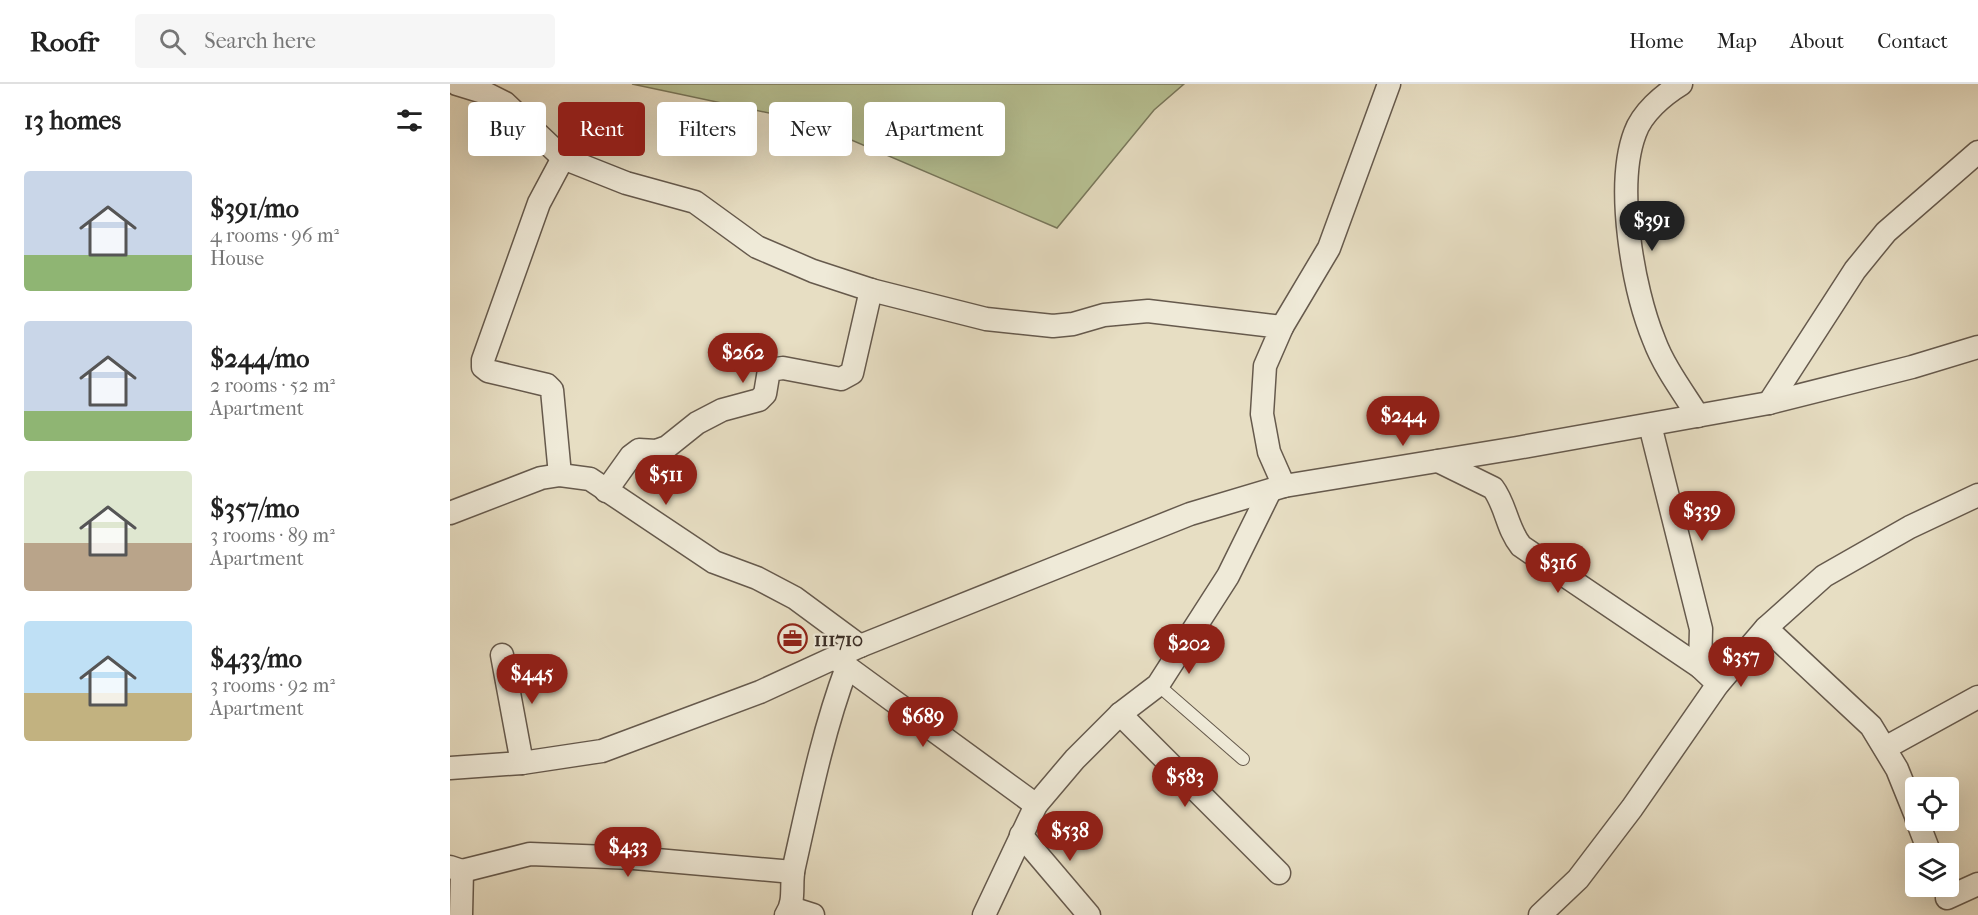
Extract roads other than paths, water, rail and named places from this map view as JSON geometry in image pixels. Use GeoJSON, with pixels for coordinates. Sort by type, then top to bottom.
{"type":"FeatureCollection","features":[{"type":"Feature","properties":{"kind":"street"},"geometry":{"type":"LineString","coordinates":[[457,84],[483,92],[505,103],[563,158],[626,183],[695,202],[757,247],[813,272],[871,290],[986,319],[1053,326],[1073,324],[1104,315],[1148,311],[1282,327]]}},
{"type":"Feature","properties":{"kind":"street"},"geometry":{"type":"LineString","coordinates":[[984,915],[1036,805],[1075,759],[1120,714],[1158,685],[1228,576],[1277,490],[1262,414],[1265,366],[1282,327],[1329,248],[1389,84]]}},
{"type":"Feature","properties":{"kind":"street"},"geometry":{"type":"LineString","coordinates":[[1681,84],[1662,96],[1635,131],[1625,167],[1634,274],[1641,306],[1655,344],[1698,416]]}},
{"type":"Feature","properties":{"kind":"street"},"geometry":{"type":"LineString","coordinates":[[1769,403],[1855,270],[1886,232],[1978,152]]}},
{"type":"Feature","properties":{"kind":"street"},"geometry":{"type":"LineString","coordinates":[[560,475],[552,390],[547,385],[488,371],[483,367],[483,360],[539,203],[563,158]]}},
{"type":"Feature","properties":{"kind":"street"},"geometry":{"type":"LineString","coordinates":[[606,491],[631,456],[639,450],[656,451],[667,447],[697,423],[722,410],[759,400],[765,394],[769,370],[783,368],[841,379],[847,378],[852,373],[871,290]]}},
{"type":"Feature","properties":{"kind":"street"},"geometry":{"type":"LineString","coordinates":[[450,768],[522,763],[602,751],[841,663],[860,646],[1190,514],[1277,490],[1769,403],[1912,368],[1978,347]]}},
{"type":"Feature","properties":{"kind":"street"},"geometry":{"type":"LineString","coordinates":[[1650,425],[1701,629],[1700,667]]}},
{"type":"Feature","properties":{"kind":"street"},"geometry":{"type":"LineString","coordinates":[[1438,461],[1493,488],[1515,538],[1521,546],[1700,667],[1718,684]]}},
{"type":"Feature","properties":{"kind":"street"},"geometry":{"type":"LineString","coordinates":[[450,513],[541,478],[560,475],[590,479],[714,562],[757,578],[795,598],[860,646]]}},
{"type":"Feature","properties":{"kind":"street"},"geometry":{"type":"LineString","coordinates":[[1540,915],[1578,879],[1632,808],[1718,684],[1766,628],[1824,576],[1910,527],[1978,495]]}},
{"type":"Feature","properties":{"kind":"street"},"geometry":{"type":"LineString","coordinates":[[1766,628],[1871,726],[1897,769],[1905,790]]}},
{"type":"Feature","properties":{"kind":"street"},"geometry":{"type":"LineString","coordinates":[[502,655],[522,763]]}},
{"type":"Feature","properties":{"kind":"street"},"geometry":{"type":"LineString","coordinates":[[841,663],[1036,805]]}},
{"type":"Feature","properties":{"kind":"street"},"geometry":{"type":"LineString","coordinates":[[813,915],[788,911],[792,872],[841,663]]}},
{"type":"Feature","properties":{"kind":"street"},"geometry":{"type":"LineString","coordinates":[[1885,748],[1978,697]]}},
{"type":"Feature","properties":{"kind":"street"},"geometry":{"type":"LineString","coordinates":[[1120,714],[1279,873]]}},
{"type":"Feature","properties":{"kind":"street"},"geometry":{"type":"LineString","coordinates":[[1021,835],[1089,915]]}},
{"type":"Feature","properties":{"kind":"street"},"geometry":{"type":"LineString","coordinates":[[461,915],[456,869],[530,854],[634,858],[792,872]]}},
{"type":"Feature","properties":{"kind":"street"},"geometry":{"type":"LineString","coordinates":[[1948,900],[1978,884]]}},
{"type":"Feature","properties":{"kind":"lane"},"geometry":{"type":"LineString","coordinates":[[1158,685],[1243,759]]}},
{"type":"Feature","properties":{"kind":"place","name":"111710"},"geometry":{"type":"Point","coordinates":[793,639]}}]}
